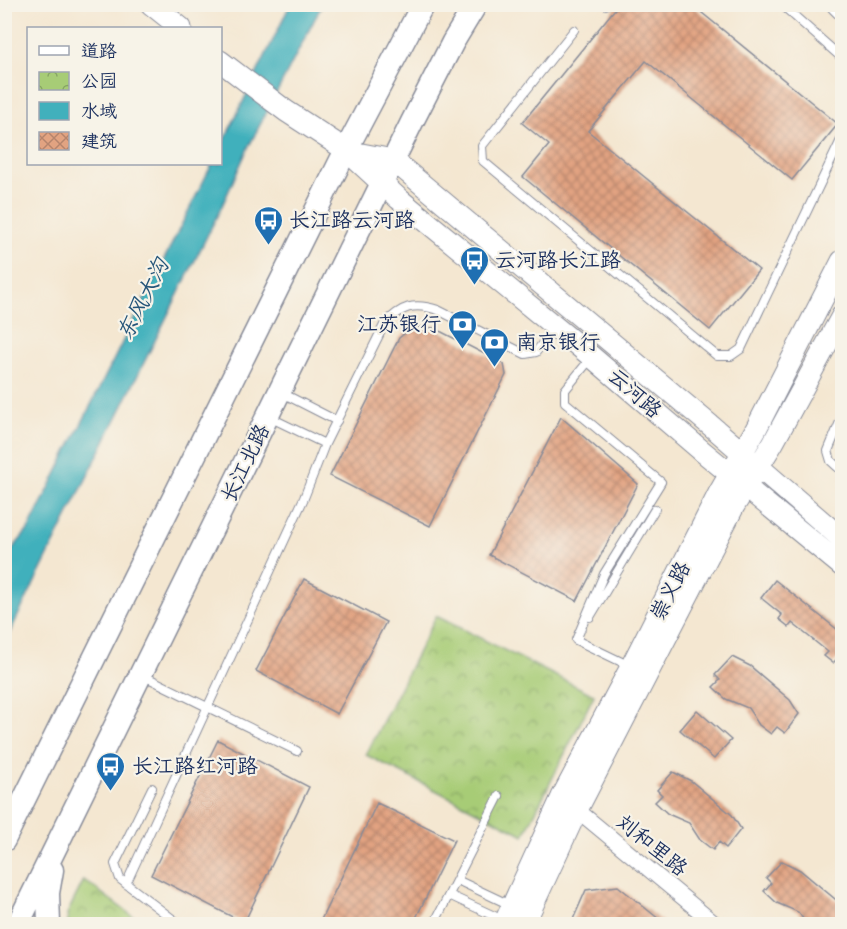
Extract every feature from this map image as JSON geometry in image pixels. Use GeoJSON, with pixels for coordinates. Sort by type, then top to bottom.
{"type":"FeatureCollection","features":[{"type":"Feature","properties":{"kind":"main road"},"geometry":{"type":"LineString","coordinates":[[4,840],[346,150],[423,4]]}},
{"type":"Feature","properties":{"kind":"main road","name":"长江北路"},"geometry":{"type":"LineString","coordinates":[[18,924],[381,183],[453,42],[476,4]]}},
{"type":"Feature","properties":{"kind":"main road"},"geometry":{"type":"LineString","coordinates":[[4,821],[24,800]]}},
{"type":"Feature","properties":{"kind":"main road"},"geometry":{"type":"LineString","coordinates":[[49,924],[48,893],[56,848]]}},
{"type":"Feature","properties":{"kind":"street"},"geometry":{"type":"LineString","coordinates":[[151,4],[180,27]]}},
{"type":"Feature","properties":{"kind":"street"},"geometry":{"type":"LineString","coordinates":[[837,4],[843,9]]}},
{"type":"Feature","properties":{"kind":"street","name":"云河路"},"geometry":{"type":"LineString","coordinates":[[222,62],[286,111],[346,150],[381,183],[843,566]]}},
{"type":"Feature","properties":{"kind":"street","name":"云河路"},"geometry":{"type":"LineString","coordinates":[[346,150],[393,160],[843,539]]}},
{"type":"Feature","properties":{"kind":"street","name":"崇义路"},"geometry":{"type":"LineString","coordinates":[[750,461],[843,261]]}},
{"type":"Feature","properties":{"kind":"street","name":"崇义路"},"geometry":{"type":"LineString","coordinates":[[511,919],[738,481],[843,316]]}},
{"type":"Feature","properties":{"kind":"street","name":"崇义路"},"geometry":{"type":"LineString","coordinates":[[569,804],[631,667],[719,493],[738,481]]}},
{"type":"Feature","properties":{"kind":"street","name":"刘和里路"},"geometry":{"type":"LineString","coordinates":[[569,804],[715,924]]}},
{"type":"Feature","properties":{"kind":"lane"},"geometry":{"type":"LineString","coordinates":[[783,5],[843,58]]}},
{"type":"Feature","properties":{"kind":"lane"},"geometry":{"type":"LineString","coordinates":[[574,30],[482,146],[483,161],[717,356],[730,356],[741,349],[843,138]]}},
{"type":"Feature","properties":{"kind":"lane"},"geometry":{"type":"LineString","coordinates":[[126,884],[304,498],[325,444],[384,325],[396,312],[411,306],[425,306],[438,310],[525,354],[536,352],[555,326]]}},
{"type":"Feature","properties":{"kind":"lane"},"geometry":{"type":"LineString","coordinates":[[576,640],[604,574],[661,482],[565,402],[565,390],[592,357]]}},
{"type":"Feature","properties":{"kind":"lane"},"geometry":{"type":"LineString","coordinates":[[279,392],[337,421]]}},
{"type":"Feature","properties":{"kind":"lane"},"geometry":{"type":"LineString","coordinates":[[268,416],[325,444]]}},
{"type":"Feature","properties":{"kind":"lane"},"geometry":{"type":"LineString","coordinates":[[842,421],[828,451],[831,461],[843,471]]}},
{"type":"Feature","properties":{"kind":"lane"},"geometry":{"type":"LineString","coordinates":[[576,640],[655,509]]}},
{"type":"Feature","properties":{"kind":"lane"},"geometry":{"type":"LineString","coordinates":[[576,640],[631,667]]}},
{"type":"Feature","properties":{"kind":"lane"},"geometry":{"type":"LineString","coordinates":[[141,674],[297,751]]}},
{"type":"Feature","properties":{"kind":"lane"},"geometry":{"type":"LineString","coordinates":[[152,788],[115,864],[120,879],[179,924]]}},
{"type":"Feature","properties":{"kind":"lane"},"geometry":{"type":"LineString","coordinates":[[434,924],[499,796]]}},
{"type":"Feature","properties":{"kind":"lane"},"geometry":{"type":"LineString","coordinates":[[457,880],[511,919]]}},
{"type":"Feature","properties":{"kind":"lane"},"geometry":{"type":"LineString","coordinates":[[449,895],[511,919]]}},
{"type":"Feature","properties":{"kind":"green space"},"geometry":{"type":"Polygon","coordinates":[[[436,616],[594,695],[524,835],[366,755],[436,616]]]}},
{"type":"Feature","properties":{"kind":"green space"},"geometry":{"type":"Polygon","coordinates":[[[84,880],[143,924],[68,924],[67,914],[84,880]]]}},
{"type":"Feature","properties":{"kind":"water"},"geometry":{"type":"Polygon","coordinates":[[[290,5],[322,5],[247,150],[222,206],[5,642],[5,558],[28,530],[211,165],[222,165],[222,145],[290,5]]]}},
{"type":"Feature","properties":{"kind":"building"},"geometry":{"type":"Polygon","coordinates":[[[619,4],[691,4],[838,124],[792,180],[646,61],[588,131],[759,270],[710,330],[523,177],[549,145],[522,123],[619,4]]]}},
{"type":"Feature","properties":{"kind":"building"},"geometry":{"type":"Polygon","coordinates":[[[421,327],[434,328],[504,364],[506,375],[430,526],[330,476],[399,338],[409,330],[421,327]]]}},
{"type":"Feature","properties":{"kind":"building"},"geometry":{"type":"Polygon","coordinates":[[[561,417],[638,484],[577,601],[489,555],[561,417]]]}},
{"type":"Feature","properties":{"kind":"building"},"geometry":{"type":"Polygon","coordinates":[[[304,579],[386,622],[337,714],[256,671],[304,579]]]}},
{"type":"Feature","properties":{"kind":"building"},"geometry":{"type":"Polygon","coordinates":[[[775,580],[843,634],[843,664],[837,659],[833,663],[824,656],[828,652],[792,623],[789,627],[779,619],[782,615],[761,598],[775,580]]]}},
{"type":"Feature","properties":{"kind":"building"},"geometry":{"type":"Polygon","coordinates":[[[732,657],[750,666],[790,700],[799,714],[785,733],[777,727],[771,734],[759,725],[748,708],[726,699],[713,687],[720,680],[715,675],[732,657]]]}},
{"type":"Feature","properties":{"kind":"building"},"geometry":{"type":"Polygon","coordinates":[[[697,710],[731,740],[714,759],[680,730],[697,710]]]}},
{"type":"Feature","properties":{"kind":"building"},"geometry":{"type":"Polygon","coordinates":[[[218,740],[309,787],[244,923],[151,875],[218,740]]]}},
{"type":"Feature","properties":{"kind":"building"},"geometry":{"type":"Polygon","coordinates":[[[673,772],[691,781],[732,815],[741,829],[726,848],[719,842],[713,850],[700,840],[689,823],[668,814],[655,802],[662,795],[657,790],[673,772]]]}},
{"type":"Feature","properties":{"kind":"building"},"geometry":{"type":"Polygon","coordinates":[[[377,803],[454,840],[413,924],[319,924],[377,803]]]}},
{"type":"Feature","properties":{"kind":"building"},"geometry":{"type":"Polygon","coordinates":[[[782,861],[800,870],[841,904],[843,924],[807,924],[798,912],[777,903],[764,891],[771,883],[766,878],[782,861]]]}},
{"type":"Feature","properties":{"kind":"building"},"geometry":{"type":"Polygon","coordinates":[[[618,886],[665,924],[571,924],[586,890],[618,886]]]}},
{"type":"Feature","properties":{"kind":"place","name":"长江路云河路"},"geometry":{"type":"Point","coordinates":[268,246]}},
{"type":"Feature","properties":{"kind":"place","name":"云河路长江路"},"geometry":{"type":"Point","coordinates":[474,286]}},
{"type":"Feature","properties":{"kind":"place","name":"江苏银行"},"geometry":{"type":"Point","coordinates":[462,350]}},
{"type":"Feature","properties":{"kind":"place","name":"南京银行"},"geometry":{"type":"Point","coordinates":[495,368]}},
{"type":"Feature","properties":{"kind":"place","name":"长江路红河路"},"geometry":{"type":"Point","coordinates":[111,792]}},
{"type":"Feature","properties":{"kind":"water label","name":"东风大沟"},"geometry":{"type":"Point","coordinates":[142,299]}}]}
